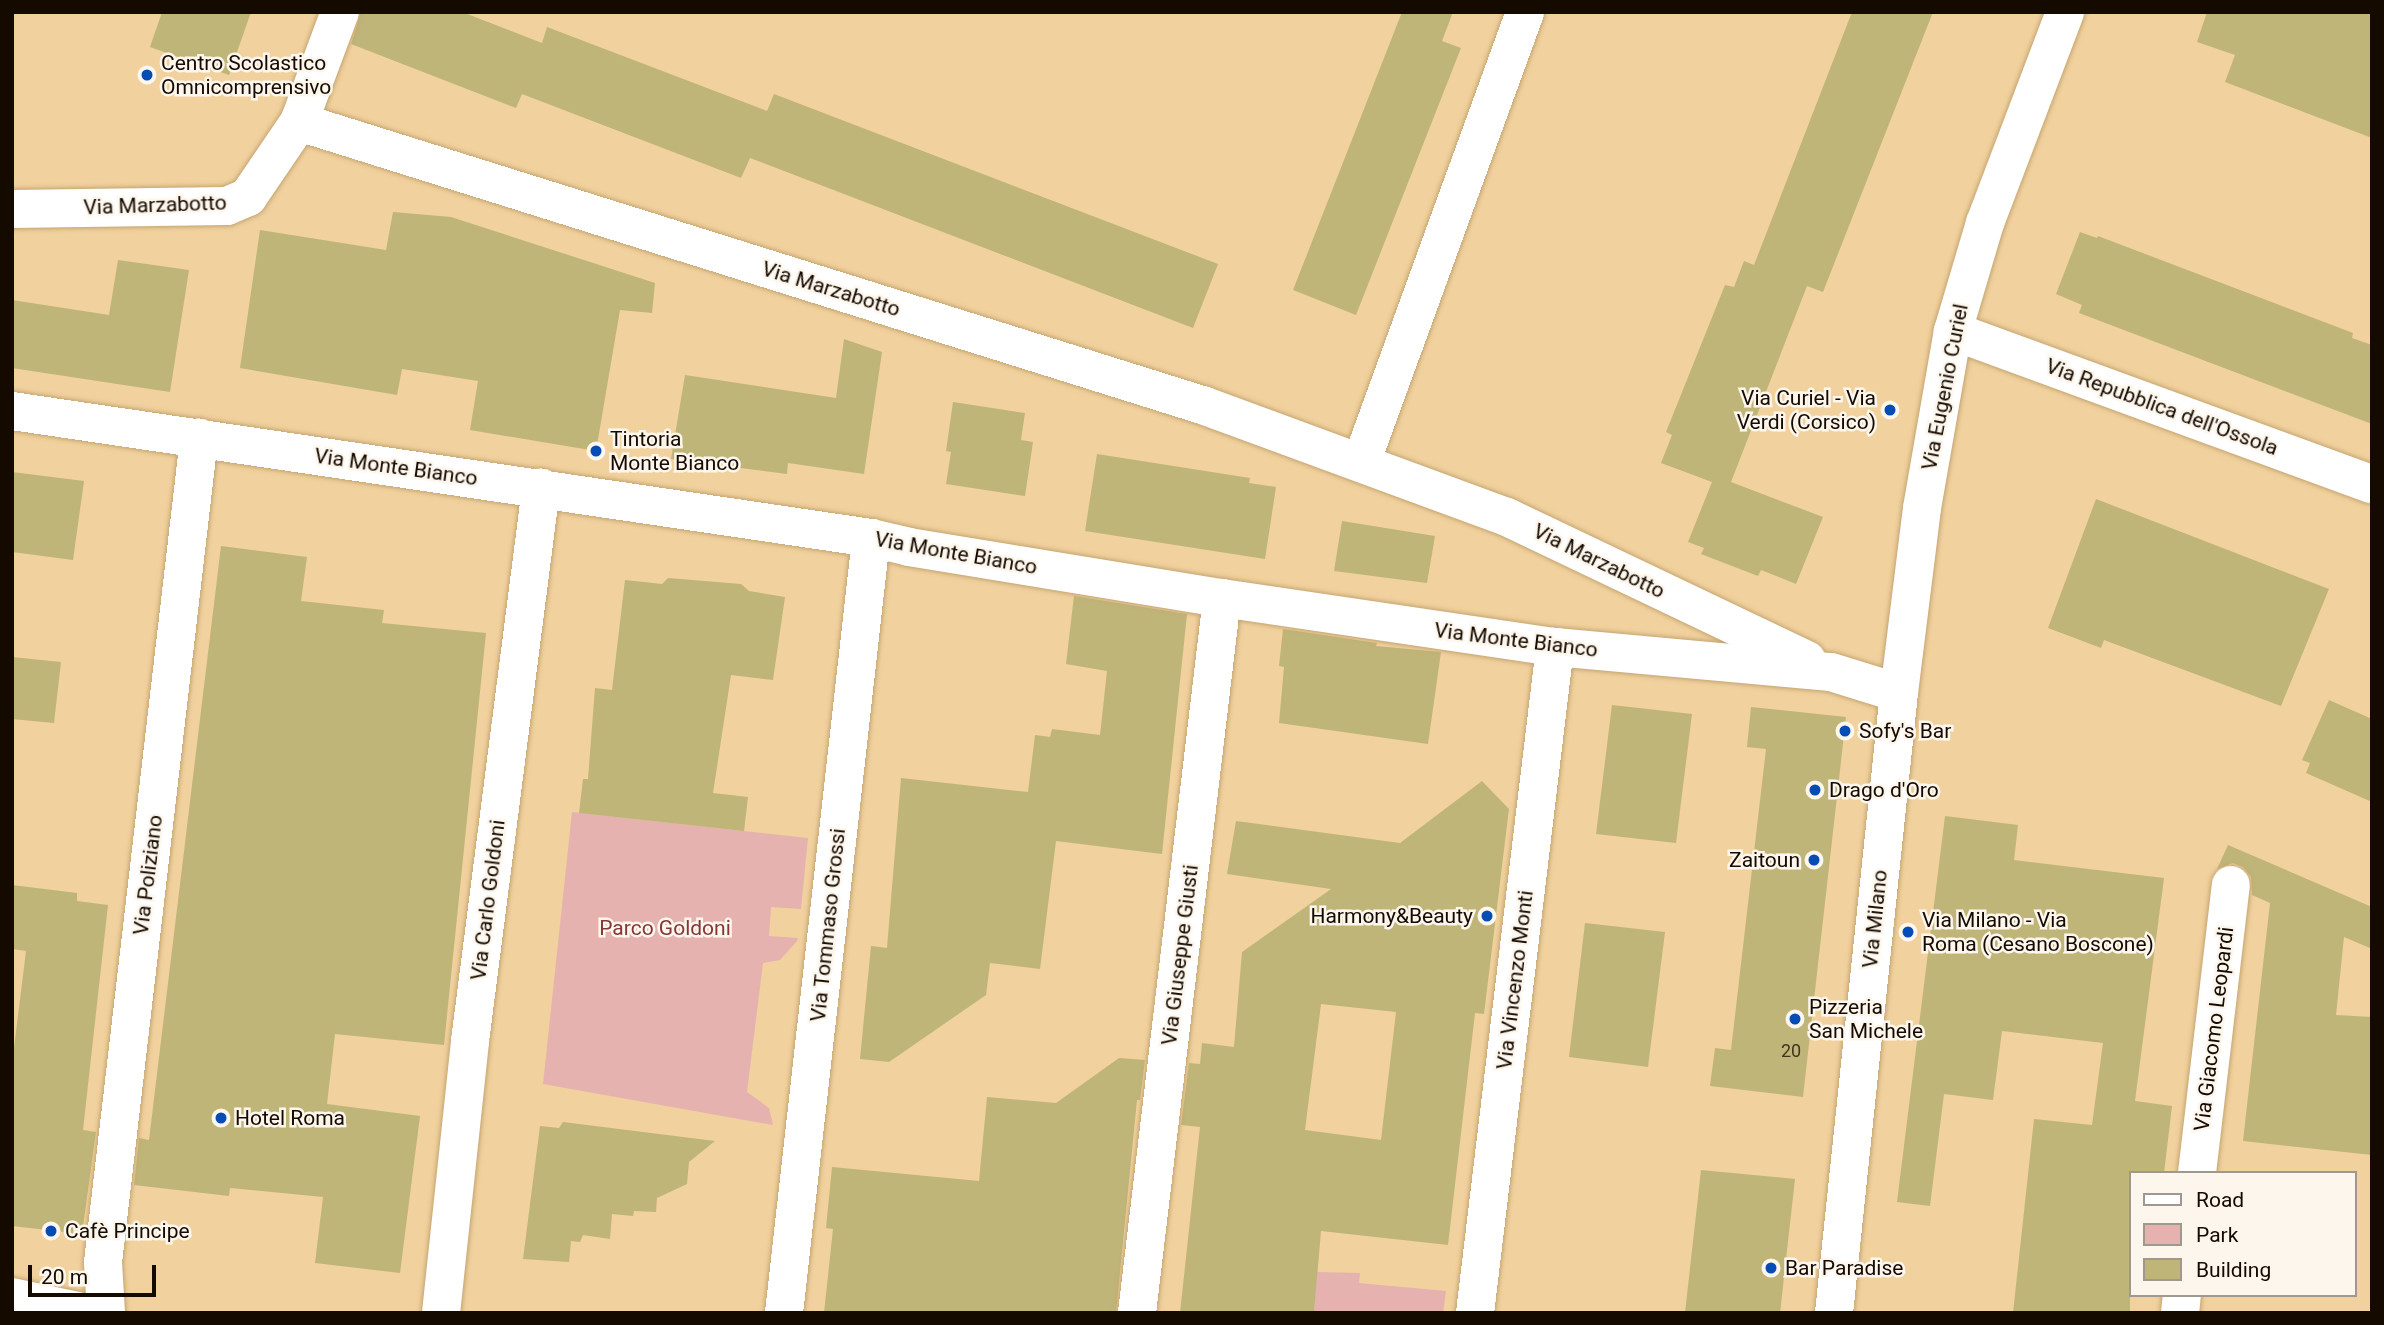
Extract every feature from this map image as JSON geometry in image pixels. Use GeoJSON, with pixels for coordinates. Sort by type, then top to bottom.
{"type":"FeatureCollection","features":[{"type":"Feature","properties":{"kind":"street","name":"Via Marzabotto"},"geometry":{"type":"LineString","coordinates":[[12,209],[227,206],[248,198],[299,122],[340,12]]}},
{"type":"Feature","properties":{"kind":"street"},"geometry":{"type":"LineString","coordinates":[[1361,463],[1524,12]]}},
{"type":"Feature","properties":{"kind":"street","name":"Via Eugenio Curiel"},"geometry":{"type":"LineString","coordinates":[[1899,693],[1922,508],[1953,331],[1985,223],[2065,12]]}},
{"type":"Feature","properties":{"kind":"street","name":"Via Marzabotto"},"geometry":{"type":"LineString","coordinates":[[299,122],[1205,406],[1507,517],[1831,672]]}},
{"type":"Feature","properties":{"kind":"street","name":"Via Repubblica dell'Ossola"},"geometry":{"type":"LineString","coordinates":[[1953,331],[2372,484]]}},
{"type":"Feature","properties":{"kind":"street","name":"Via Monte Bianco"},"geometry":{"type":"LineString","coordinates":[[12,411],[871,538],[909,547],[1222,598],[1555,647],[1831,672],[1899,693]]}},
{"type":"Feature","properties":{"kind":"street","name":"Via Poliziano"},"geometry":{"type":"LineString","coordinates":[[106,1313],[103,1262],[199,438]]}},
{"type":"Feature","properties":{"kind":"street","name":"Via Carlo Goldoni"},"geometry":{"type":"LineString","coordinates":[[441,1313],[470,1041],[541,488]]}},
{"type":"Feature","properties":{"kind":"street","name":"Via Tommaso Grossi"},"geometry":{"type":"LineString","coordinates":[[785,1313],[871,538]]}},
{"type":"Feature","properties":{"kind":"street","name":"Via Giuseppe Giusti"},"geometry":{"type":"LineString","coordinates":[[1137,1313],[1222,598]]}},
{"type":"Feature","properties":{"kind":"street","name":"Via Vincenzo Monti"},"geometry":{"type":"LineString","coordinates":[[1475,1313],[1555,647]]}},
{"type":"Feature","properties":{"kind":"street","name":"Via Milano"},"geometry":{"type":"LineString","coordinates":[[1834,1313],[1899,693]]}},
{"type":"Feature","properties":{"kind":"street","name":"Via Giacomo Leopardi"},"geometry":{"type":"LineString","coordinates":[[2197,1171],[2231,886]]}},
{"type":"Feature","properties":{"kind":"street"},"geometry":{"type":"LineString","coordinates":[[12,1297],[87,1313]]}},
{"type":"Feature","properties":{"kind":"green space","name":"Parco Goldoni"},"geometry":{"type":"Polygon","coordinates":[[[572,812],[808,838],[801,909],[771,907],[769,936],[798,938],[780,960],[763,963],[747,1092],[769,1108],[773,1125],[543,1084],[572,812]]]}},
{"type":"Feature","properties":{"kind":"green space"},"geometry":{"type":"Polygon","coordinates":[[[1317,1272],[1360,1273],[1359,1283],[1446,1291],[1443,1313],[1314,1313],[1317,1272]]]}},
{"type":"Feature","properties":{"kind":"building"},"geometry":{"type":"Polygon","coordinates":[[[162,12],[251,12],[229,75],[150,47],[162,12]]]}},
{"type":"Feature","properties":{"kind":"building"},"geometry":{"type":"Polygon","coordinates":[[[361,12],[462,12],[542,43],[547,27],[767,111],[774,94],[1218,264],[1193,328],[750,158],[741,178],[522,94],[516,108],[351,44],[361,12]]]}},
{"type":"Feature","properties":{"kind":"building"},"geometry":{"type":"Polygon","coordinates":[[[1402,12],[1453,12],[1442,41],[1461,48],[1356,315],[1293,290],[1402,12]]]}},
{"type":"Feature","properties":{"kind":"building"},"geometry":{"type":"Polygon","coordinates":[[[1852,12],[1933,12],[1823,292],[1807,286],[1731,482],[1823,517],[1796,584],[1761,570],[1758,576],[1701,554],[1704,548],[1688,542],[1712,482],[1661,463],[1672,435],[1666,432],[1725,285],[1734,287],[1744,261],[1754,265],[1852,12]]]}},
{"type":"Feature","properties":{"kind":"building"},"geometry":{"type":"Polygon","coordinates":[[[2207,12],[2372,12],[2372,138],[2225,82],[2235,55],[2197,42],[2207,12]]]}},
{"type":"Feature","properties":{"kind":"building"},"geometry":{"type":"Polygon","coordinates":[[[393,212],[451,217],[655,283],[652,313],[620,310],[596,451],[470,430],[478,381],[402,369],[397,395],[240,368],[260,230],[386,250],[393,212]]]}},
{"type":"Feature","properties":{"kind":"building"},"geometry":{"type":"Polygon","coordinates":[[[2080,232],[2097,238],[2098,236],[2353,333],[2352,338],[2372,345],[2372,424],[2079,313],[2082,305],[2056,294],[2080,232]]]}},
{"type":"Feature","properties":{"kind":"building"},"geometry":{"type":"Polygon","coordinates":[[[118,260],[189,270],[170,392],[12,368],[12,300],[109,315],[118,260]]]}},
{"type":"Feature","properties":{"kind":"building"},"geometry":{"type":"Polygon","coordinates":[[[844,339],[882,352],[864,474],[788,463],[787,474],[671,459],[685,375],[836,398],[844,339]]]}},
{"type":"Feature","properties":{"kind":"building"},"geometry":{"type":"Polygon","coordinates":[[[953,402],[1025,413],[1021,440],[1033,442],[1025,496],[946,484],[951,452],[946,451],[953,402]]]}},
{"type":"Feature","properties":{"kind":"building"},"geometry":{"type":"Polygon","coordinates":[[[1097,454],[1250,478],[1249,483],[1276,487],[1265,559],[1085,531],[1097,454]]]}},
{"type":"Feature","properties":{"kind":"building"},"geometry":{"type":"Polygon","coordinates":[[[12,472],[84,481],[73,560],[12,552],[12,472]]]}},
{"type":"Feature","properties":{"kind":"building"},"geometry":{"type":"Polygon","coordinates":[[[2096,499],[2329,589],[2281,706],[2104,640],[2101,648],[2048,628],[2096,499]]]}},
{"type":"Feature","properties":{"kind":"building"},"geometry":{"type":"Polygon","coordinates":[[[1342,521],[1435,536],[1427,583],[1334,571],[1342,521]]]}},
{"type":"Feature","properties":{"kind":"building"},"geometry":{"type":"Polygon","coordinates":[[[221,546],[307,557],[301,601],[384,610],[382,623],[486,633],[444,1045],[335,1034],[327,1104],[420,1116],[400,1273],[315,1263],[323,1197],[230,1188],[229,1196],[134,1185],[139,1138],[149,1140],[221,546]]]}},
{"type":"Feature","properties":{"kind":"building"},"geometry":{"type":"Polygon","coordinates":[[[668,578],[741,584],[749,591],[785,597],[773,680],[731,675],[713,793],[748,797],[744,831],[579,813],[583,779],[588,779],[595,688],[612,690],[625,580],[662,584],[668,578]]]}},
{"type":"Feature","properties":{"kind":"building"},"geometry":{"type":"Polygon","coordinates":[[[1074,596],[1187,614],[1162,854],[1056,841],[1040,969],[990,963],[986,995],[889,1062],[860,1059],[871,946],[887,948],[901,778],[1028,792],[1035,735],[1050,737],[1052,729],[1100,735],[1107,671],[1066,664],[1074,596]]]}},
{"type":"Feature","properties":{"kind":"building"},"geometry":{"type":"Polygon","coordinates":[[[1283,629],[1377,643],[1376,646],[1441,652],[1428,744],[1279,723],[1284,667],[1279,666],[1283,629]]]}},
{"type":"Feature","properties":{"kind":"building"},"geometry":{"type":"Polygon","coordinates":[[[12,657],[61,662],[54,723],[12,719],[12,657]]]}},
{"type":"Feature","properties":{"kind":"building"},"geometry":{"type":"Polygon","coordinates":[[[2329,700],[2372,719],[2372,802],[2306,773],[2310,763],[2302,760],[2329,700]]]}},
{"type":"Feature","properties":{"kind":"building"},"geometry":{"type":"Polygon","coordinates":[[[1612,705],[1692,714],[1676,843],[1596,834],[1612,705]]]}},
{"type":"Feature","properties":{"kind":"building"},"geometry":{"type":"Polygon","coordinates":[[[1751,707],[1846,717],[1803,1097],[1710,1086],[1715,1048],[1731,1050],[1766,749],[1747,747],[1751,707]]]}},
{"type":"Feature","properties":{"kind":"building"},"geometry":{"type":"Polygon","coordinates":[[[1482,781],[1509,809],[1484,1014],[1475,1013],[1448,1245],[1321,1231],[1314,1313],[1180,1313],[1200,1127],[1181,1125],[1189,1063],[1200,1064],[1202,1043],[1234,1047],[1242,952],[1331,889],[1227,874],[1236,821],[1400,843],[1482,781]],[[1321,1004],[1305,1130],[1381,1140],[1396,1012],[1321,1004]]]}},
{"type":"Feature","properties":{"kind":"building"},"geometry":{"type":"Polygon","coordinates":[[[1945,816],[2018,825],[2014,860],[2164,878],[2135,1101],[2172,1106],[2164,1171],[2128,1171],[2130,1313],[2013,1313],[2034,1119],[2092,1125],[2103,1043],[2002,1031],[1993,1100],[1944,1094],[1930,1206],[1897,1202],[1945,816]]]}},
{"type":"Feature","properties":{"kind":"building"},"geometry":{"type":"Polygon","coordinates":[[[2228,845],[2372,907],[2372,949],[2344,937],[2336,1015],[2372,1017],[2372,1155],[2243,1141],[2270,903],[2252,895],[2251,877],[2243,867],[2233,863],[2217,869],[2228,845]]]}},
{"type":"Feature","properties":{"kind":"building"},"geometry":{"type":"Polygon","coordinates":[[[12,885],[77,893],[77,901],[108,905],[83,1130],[96,1132],[82,1234],[12,1226],[12,1064],[26,951],[12,949],[12,885]]]}},
{"type":"Feature","properties":{"kind":"building"},"geometry":{"type":"Polygon","coordinates":[[[1585,923],[1665,932],[1648,1067],[1569,1057],[1585,923]]]}},
{"type":"Feature","properties":{"kind":"building"},"geometry":{"type":"Polygon","coordinates":[[[1119,1058],[1145,1060],[1140,1100],[1137,1100],[1116,1313],[824,1313],[833,1229],[826,1228],[832,1167],[979,1181],[987,1097],[1056,1103],[1119,1058]]]}},
{"type":"Feature","properties":{"kind":"building"},"geometry":{"type":"Polygon","coordinates":[[[563,1122],[715,1141],[689,1162],[687,1184],[657,1198],[656,1212],[634,1211],[633,1216],[612,1214],[610,1239],[583,1235],[580,1242],[571,1241],[569,1262],[523,1259],[540,1126],[559,1128],[563,1122]]]}},
{"type":"Feature","properties":{"kind":"building"},"geometry":{"type":"Polygon","coordinates":[[[1701,1170],[1795,1179],[1780,1313],[1685,1313],[1701,1170]]]}},
{"type":"Feature","properties":{"kind":"place","name":"Centro Scolastico Omnicomprensivo"},"geometry":{"type":"Point","coordinates":[147,75]}},
{"type":"Feature","properties":{"kind":"place","name":"Via Curiel - Via Verdi (Corsico)"},"geometry":{"type":"Point","coordinates":[1890,410]}},
{"type":"Feature","properties":{"kind":"place","name":"Tintoria Monte Bianco"},"geometry":{"type":"Point","coordinates":[596,451]}},
{"type":"Feature","properties":{"kind":"place","name":"Sofy's Bar"},"geometry":{"type":"Point","coordinates":[1845,731]}},
{"type":"Feature","properties":{"kind":"place","name":"Drago d'Oro"},"geometry":{"type":"Point","coordinates":[1815,790]}},
{"type":"Feature","properties":{"kind":"place","name":"Zaitoun"},"geometry":{"type":"Point","coordinates":[1814,860]}},
{"type":"Feature","properties":{"kind":"place","name":"Harmony&Beauty"},"geometry":{"type":"Point","coordinates":[1487,916]}},
{"type":"Feature","properties":{"kind":"place","name":"Via Milano - Via Roma (Cesano Boscone)"},"geometry":{"type":"Point","coordinates":[1908,932]}},
{"type":"Feature","properties":{"kind":"place","name":"Pizzeria San Michele"},"geometry":{"type":"Point","coordinates":[1795,1019]}},
{"type":"Feature","properties":{"kind":"place","name":"Hotel Roma"},"geometry":{"type":"Point","coordinates":[221,1118]}},
{"type":"Feature","properties":{"kind":"place","name":"Cafè Principe"},"geometry":{"type":"Point","coordinates":[51,1231]}},
{"type":"Feature","properties":{"kind":"place","name":"Bar Paradise"},"geometry":{"type":"Point","coordinates":[1771,1268]}}]}
